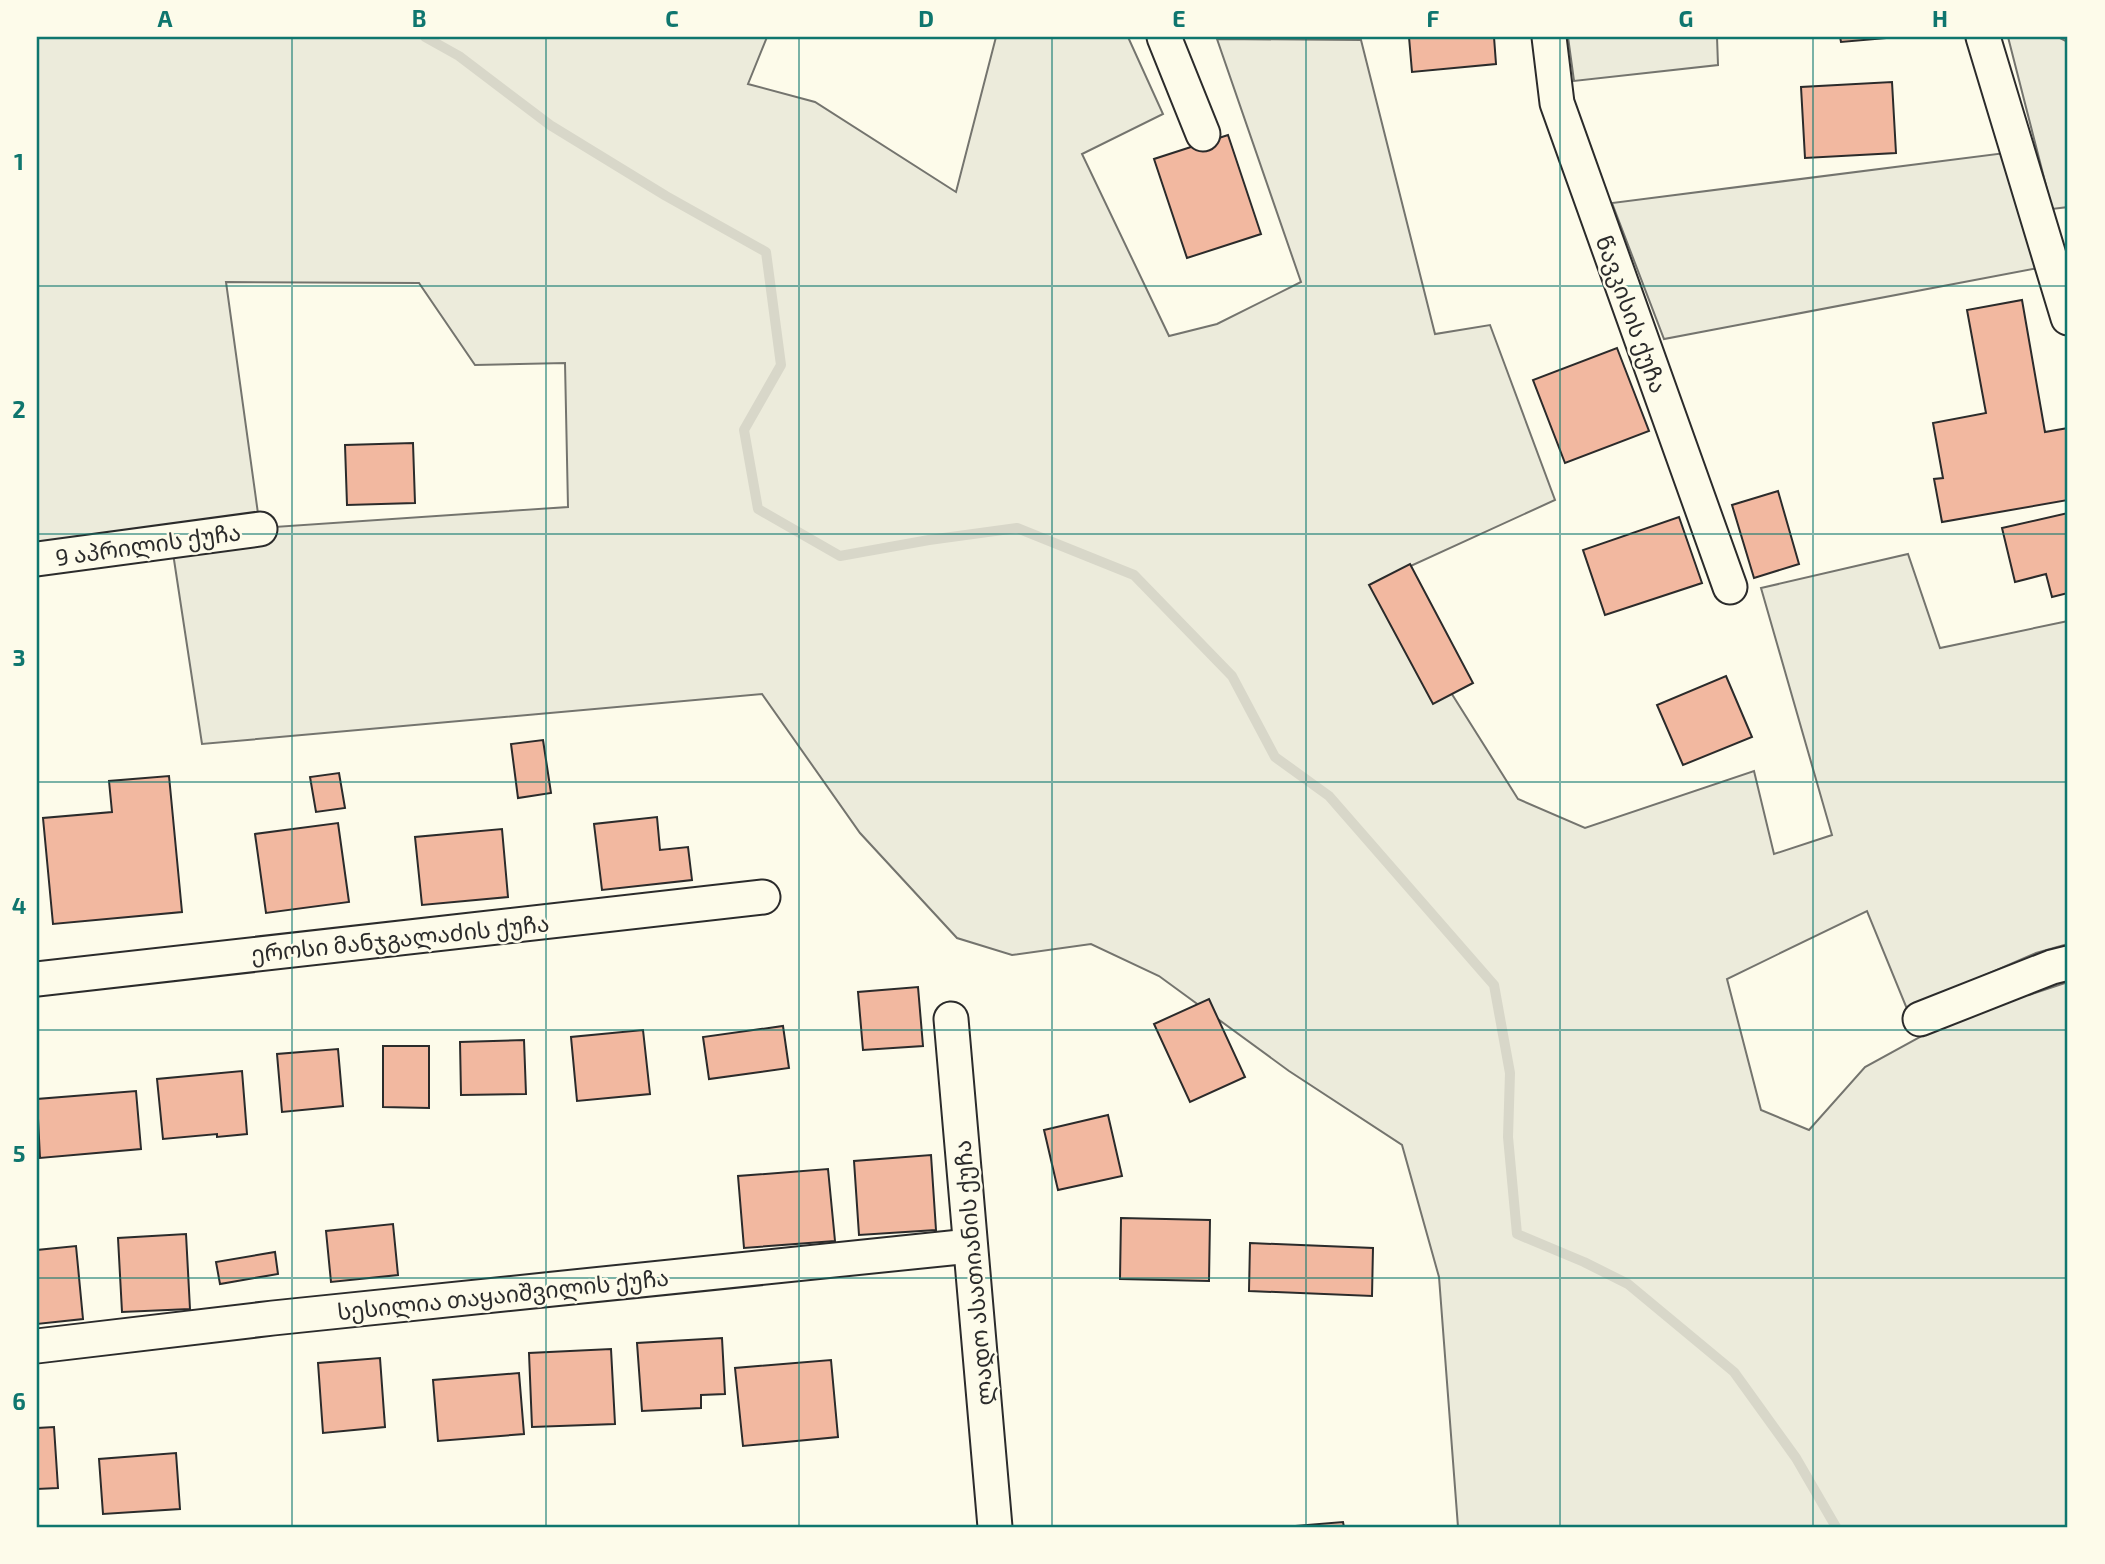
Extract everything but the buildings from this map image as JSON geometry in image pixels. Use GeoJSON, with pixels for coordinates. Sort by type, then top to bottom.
{"type":"FeatureCollection","features":[{"type":"Feature","properties":{"kind":"street"},"geometry":{"type":"LineString","coordinates":[[1164,37],[1203,134]]}},
{"type":"Feature","properties":{"kind":"street","name":"წავკისის ქუჩა"},"geometry":{"type":"LineString","coordinates":[[1549,37],[1557,103],[1730,587]]}},
{"type":"Feature","properties":{"kind":"street"},"geometry":{"type":"LineString","coordinates":[[1983,37],[2068,318]]}},
{"type":"Feature","properties":{"kind":"street","name":"9 აპრილის ქუჩა"},"geometry":{"type":"LineString","coordinates":[[37,559],[260,528]]}},
{"type":"Feature","properties":{"kind":"street","name":"ეროსი მანჯგალაძის ქუჩა"},"geometry":{"type":"LineString","coordinates":[[37,979],[763,897]]}},
{"type":"Feature","properties":{"kind":"street"},"geometry":{"type":"LineString","coordinates":[[1920,1019],[2068,963]]}},
{"type":"Feature","properties":{"kind":"street","name":"ლადო ასათიანის ქუჩა"},"geometry":{"type":"LineString","coordinates":[[951,1019],[995,1527]]}},
{"type":"Feature","properties":{"kind":"street","name":"სესილია თაყაიშვილის ქუჩა"},"geometry":{"type":"LineString","coordinates":[[37,1346],[300,1315],[970,1246]]}},
{"type":"Feature","properties":{"kind":"shaded area"},"geometry":{"type":"Polygon","coordinates":[[[37,37],[767,37],[748,84],[815,102],[956,192],[996,37],[1128,37],[1163,114],[1082,154],[1169,336],[1217,324],[1301,282],[1217,39],[1361,40],[1435,334],[1490,325],[1555,500],[1380,580],[1518,799],[1585,828],[1754,771],[1774,854],[1832,835],[1761,588],[1908,554],[1940,648],[2068,621],[2068,944],[2036,953],[1907,1009],[1867,911],[1727,979],[1761,1110],[1809,1130],[1865,1067],[2024,980],[2029,995],[2068,982],[2068,1527],[1458,1527],[1439,1277],[1402,1145],[1289,1071],[1159,976],[1091,944],[1012,955],[957,938],[860,833],[762,694],[202,744],[171,540],[37,559],[37,37]],[[226,282],[260,528],[568,507],[565,363],[475,365],[419,283],[226,282]]]}},
{"type":"Feature","properties":{"kind":"shaded area"},"geometry":{"type":"Polygon","coordinates":[[[1568,37],[1717,37],[1718,65],[1574,81],[1568,37]]]}},
{"type":"Feature","properties":{"kind":"shaded area"},"geometry":{"type":"Polygon","coordinates":[[[2008,37],[2058,37],[2068,42],[2068,207],[2052,209],[2008,37]]]}},
{"type":"Feature","properties":{"kind":"shaded area"},"geometry":{"type":"Polygon","coordinates":[[[2005,153],[2038,268],[1664,339],[1612,203],[2005,153]]]}},
{"type":"Feature","properties":{"kind":"waterway"},"geometry":{"type":"LineString","coordinates":[[425,37],[459,56],[550,125],[666,196],[766,252],[781,365],[744,430],[758,509],[840,556],[1017,528],[1134,575],[1232,676],[1275,757],[1329,796],[1494,985],[1510,1073],[1508,1137],[1517,1234],[1628,1284],[1734,1372],[1796,1458],[1836,1527]]}}]}
